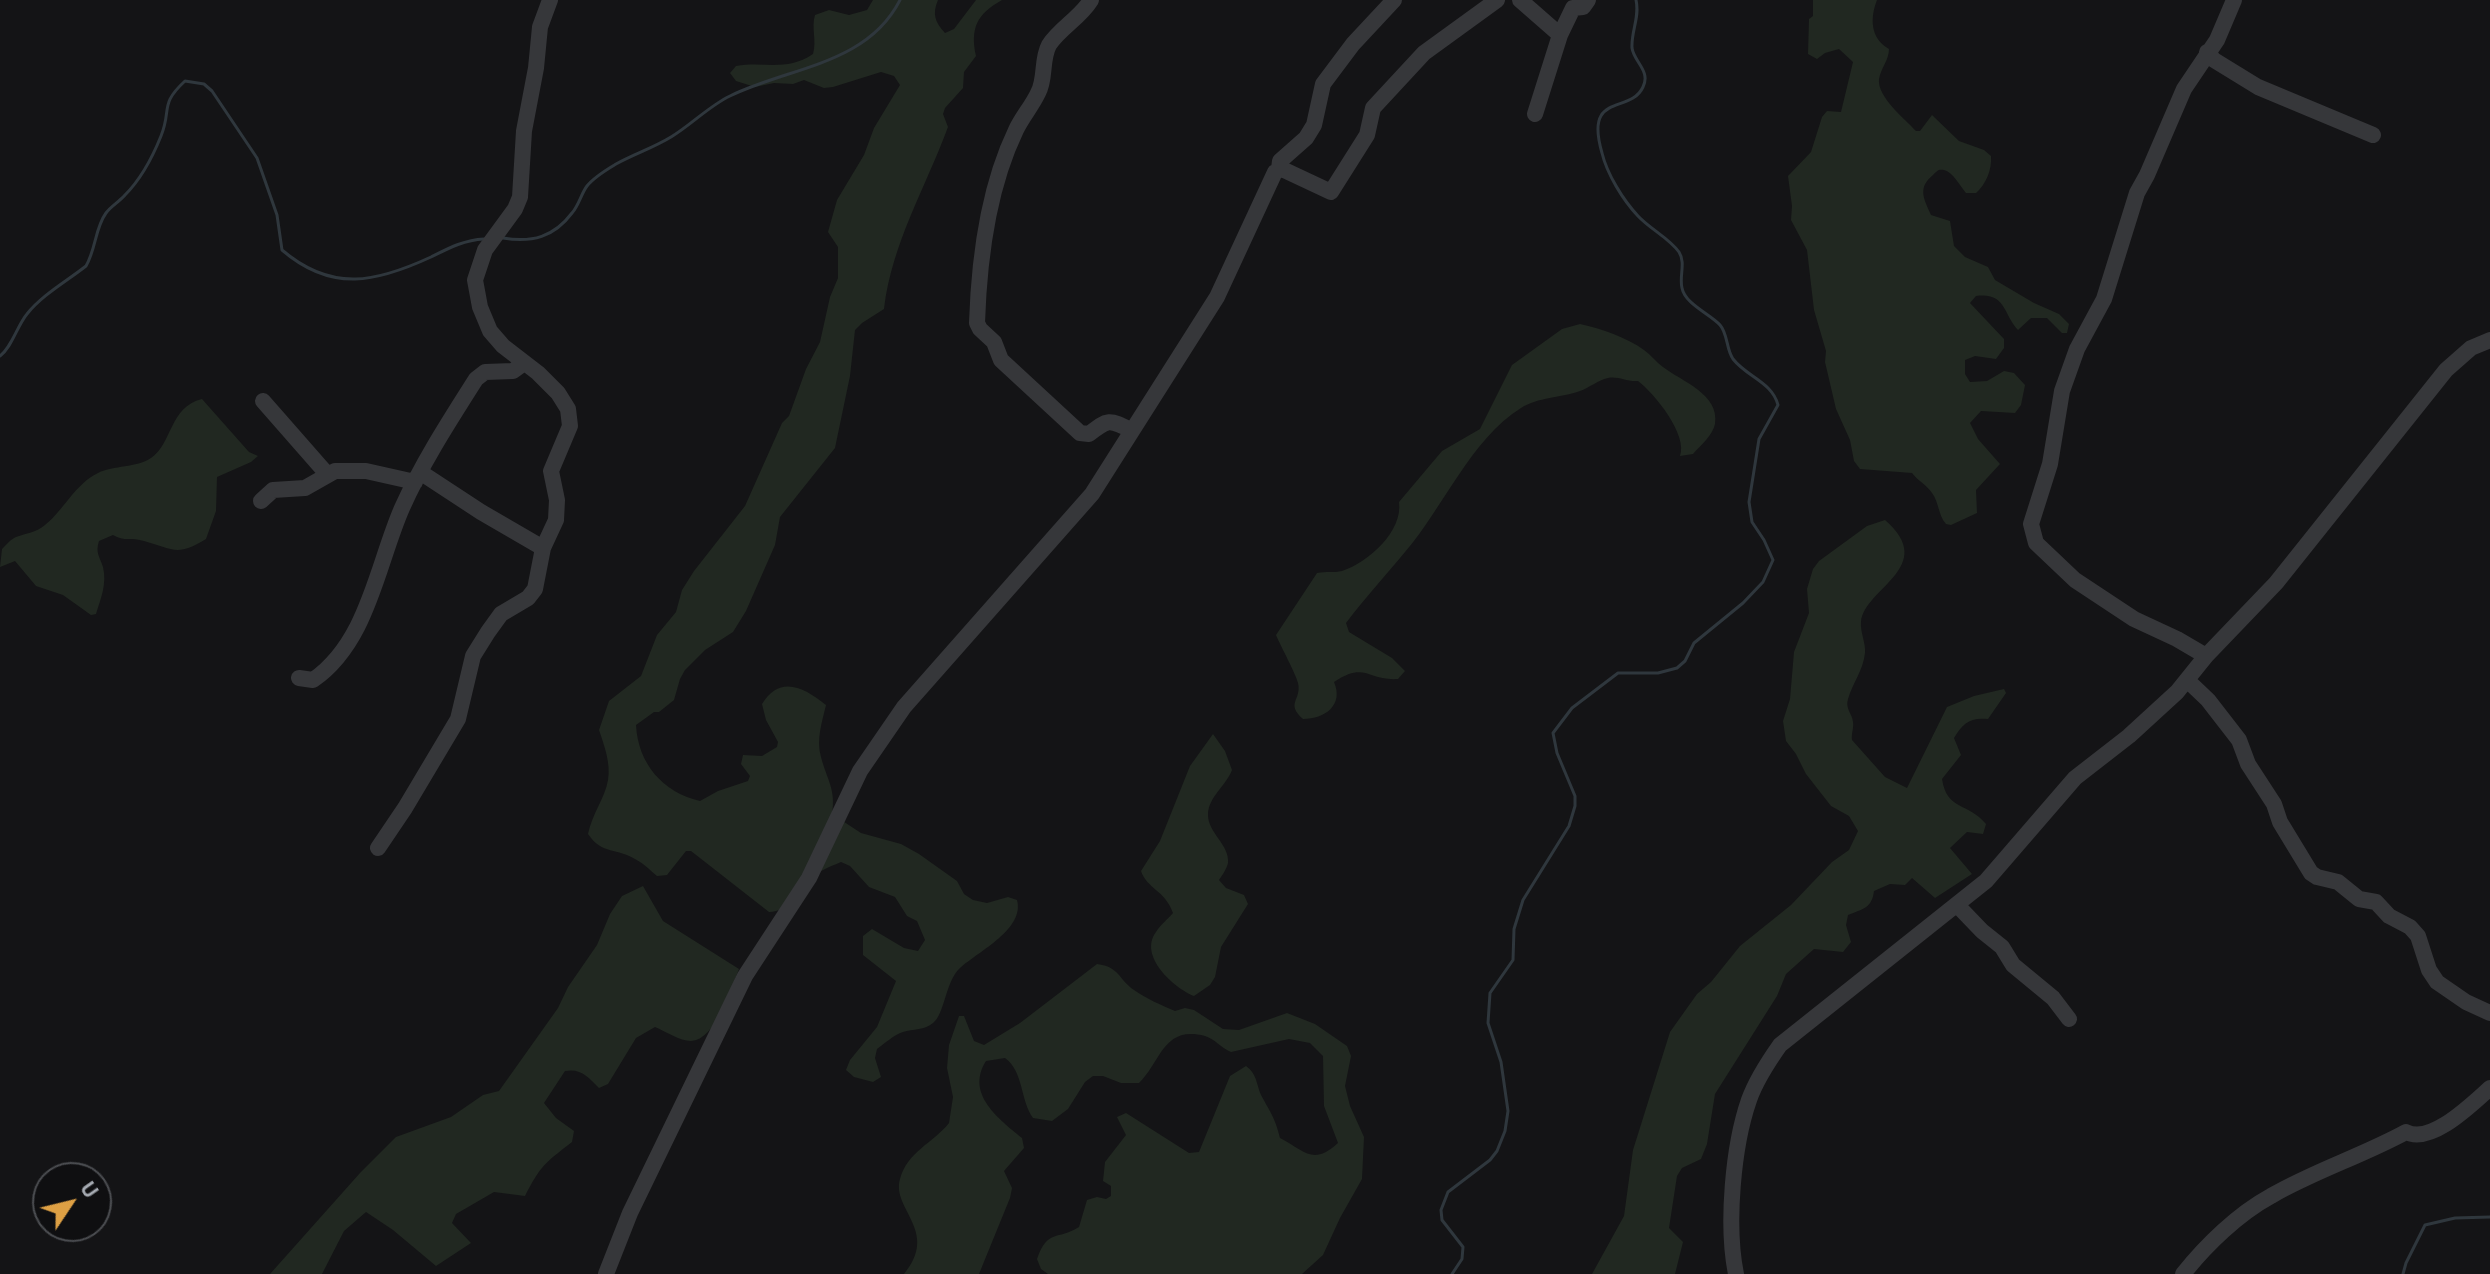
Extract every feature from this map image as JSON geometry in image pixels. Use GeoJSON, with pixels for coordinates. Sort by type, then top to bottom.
{"type":"FeatureCollection","features":[{"type":"Feature","properties":{"kind":"street"},"geometry":{"type":"LineString","coordinates":[[378,848],[458,719],[473,656],[501,614],[528,598],[535,589],[543,548],[557,513],[552,465],[566,440],[570,416],[558,393],[490,331],[480,307],[475,280],[485,250],[520,197],[524,131],[540,27],[550,0]]}},
{"type":"Feature","properties":{"kind":"street"},"geometry":{"type":"LineString","coordinates":[[1091,0],[1051,43],[1044,59],[1039,91],[1016,131],[993,193],[981,268],[977,323],[994,342],[1001,360],[1080,433],[1089,434],[1107,421],[1131,430]]}},
{"type":"Feature","properties":{"kind":"street"},"geometry":{"type":"LineString","coordinates":[[606,1274],[630,1213],[749,968],[809,878],[860,771],[904,707],[1086,501],[1217,297],[1279,169],[1280,161],[1306,138],[1314,125],[1323,84],[1353,44],[1394,0]]}},
{"type":"Feature","properties":{"kind":"street"},"geometry":{"type":"LineString","coordinates":[[1279,169],[1331,192],[1367,135],[1373,108],[1424,53],[1497,0]]}},
{"type":"Feature","properties":{"kind":"street"},"geometry":{"type":"LineString","coordinates":[[1520,0],[1560,35]]}},
{"type":"Feature","properties":{"kind":"street"},"geometry":{"type":"LineString","coordinates":[[1535,114],[1560,35],[1573,8],[1583,7],[1588,0]]}},
{"type":"Feature","properties":{"kind":"street"},"geometry":{"type":"LineString","coordinates":[[2206,656],[2134,619],[2075,580],[2036,543],[2031,524],[2050,464],[2062,391],[2077,349],[2104,299],[2138,189],[2184,89],[2217,40],[2234,0]]}},
{"type":"Feature","properties":{"kind":"street"},"geometry":{"type":"LineString","coordinates":[[2207,52],[2214,60],[2258,87],[2373,135]]}},
{"type":"Feature","properties":{"kind":"street"},"geometry":{"type":"LineString","coordinates":[[1736,1274],[1732,1194],[1738,1147],[1749,1099],[1780,1045],[1995,872],[2075,778],[2156,713],[2276,583],[2446,370],[2471,348],[2490,340]]}},
{"type":"Feature","properties":{"kind":"street"},"geometry":{"type":"LineString","coordinates":[[299,678],[313,680],[321,675],[336,662],[351,639],[390,537],[418,477],[480,374],[491,370],[513,371],[524,363]]}},
{"type":"Feature","properties":{"kind":"street"},"geometry":{"type":"LineString","coordinates":[[263,401],[327,474]]}},
{"type":"Feature","properties":{"kind":"street"},"geometry":{"type":"LineString","coordinates":[[261,501],[273,490],[305,488],[327,474],[347,470],[418,477],[543,548]]}},
{"type":"Feature","properties":{"kind":"street"},"geometry":{"type":"LineString","coordinates":[[2187,680],[2208,700],[2239,740],[2248,764],[2274,804],[2280,822],[2311,873],[2342,884],[2359,899],[2376,902],[2389,916],[2410,927],[2418,936],[2429,970],[2437,982],[2466,1002],[2490,1013]]}},
{"type":"Feature","properties":{"kind":"street"},"geometry":{"type":"LineString","coordinates":[[1957,905],[2002,947],[2013,965],[2053,998],[2069,1019]]}},
{"type":"Feature","properties":{"kind":"street"},"geometry":{"type":"LineString","coordinates":[[2183,1274],[2228,1228],[2270,1196],[2373,1150],[2395,1136],[2406,1132],[2427,1134],[2457,1116],[2490,1088]]}},
{"type":"Feature","properties":{"kind":"shaded area"},"geometry":{"type":"Polygon","coordinates":[[[873,0],[938,0],[936,18],[945,33],[954,29],[976,0],[1002,0],[981,16],[977,23],[974,37],[976,56],[964,72],[963,88],[945,108],[943,114],[948,127],[894,261],[884,309],[855,330],[850,376],[835,448],[780,517],[775,545],[746,611],[733,632],[705,650],[685,670],[674,700],[636,725],[642,752],[654,774],[674,791],[700,801],[748,781],[750,776],[741,764],[743,755],[762,756],[777,747],[778,742],[766,720],[762,704],[769,695],[785,687],[810,693],[826,705],[819,744],[832,791],[832,814],[861,833],[901,844],[919,854],[957,881],[964,894],[973,900],[987,903],[1008,897],[1017,900],[1018,911],[1007,930],[955,974],[937,1019],[923,1028],[900,1033],[877,1049],[875,1058],[881,1077],[873,1082],[854,1077],[846,1070],[850,1060],[877,1027],[896,981],[863,955],[863,936],[872,929],[904,948],[918,951],[925,940],[917,921],[907,916],[895,897],[869,887],[850,866],[841,862],[806,880],[787,905],[769,912],[691,851],[686,851],[667,875],[657,876],[641,862],[599,845],[588,834],[609,774],[599,730],[609,701],[641,676],[657,635],[676,612],[682,590],[745,506],[782,423],[789,416],[806,369],[820,342],[830,297],[838,278],[838,247],[828,232],[837,200],[900,85],[894,76],[881,72],[833,87],[824,88],[804,80],[793,84],[774,83],[755,87],[736,81],[730,73],[736,66],[794,63],[813,54],[815,15],[829,10],[849,15],[867,10],[873,0]]]}},
{"type":"Feature","properties":{"kind":"shaded area"},"geometry":{"type":"Polygon","coordinates":[[[1813,0],[1877,0],[1873,27],[1878,39],[1889,49],[1879,79],[1887,100],[1916,131],[1920,131],[1932,115],[1959,141],[1984,150],[1991,156],[1988,176],[1976,193],[1966,193],[1947,171],[1936,172],[1923,189],[1931,215],[1950,221],[1954,246],[1965,257],[1988,267],[1995,280],[2059,314],[2069,324],[2067,333],[2062,333],[2047,318],[2031,318],[2018,330],[2003,306],[1993,297],[1976,296],[1970,303],[2004,339],[2004,348],[1996,359],[1975,356],[1965,360],[1965,374],[1970,382],[1987,381],[2004,371],[2014,373],[2025,385],[2021,405],[2015,413],[1981,411],[1970,423],[1978,439],[2000,464],[1976,490],[1977,513],[1951,525],[1943,520],[1930,490],[1912,473],[1860,469],[1854,461],[1850,440],[1836,409],[1825,362],[1826,351],[1814,310],[1807,250],[1791,220],[1788,176],[1811,152],[1822,117],[1827,111],[1841,112],[1853,62],[1839,49],[1817,59],[1808,54],[1813,0]]]}},
{"type":"Feature","properties":{"kind":"shaded area"},"geometry":{"type":"Polygon","coordinates":[[[1580,324],[1630,341],[1705,396],[1715,414],[1714,428],[1709,436],[1693,454],[1680,456],[1681,447],[1675,426],[1653,395],[1638,381],[1608,378],[1580,391],[1521,408],[1487,437],[1419,534],[1346,623],[1349,632],[1392,658],[1405,671],[1398,679],[1360,672],[1345,676],[1334,682],[1336,697],[1330,709],[1319,716],[1303,719],[1295,709],[1299,689],[1297,679],[1276,635],[1317,573],[1342,571],[1373,553],[1396,524],[1399,502],[1442,451],[1480,429],[1512,365],[1562,329],[1580,324]]]}},
{"type":"Feature","properties":{"kind":"shaded area"},"geometry":{"type":"Polygon","coordinates":[[[202,399],[249,452],[258,456],[217,477],[216,511],[206,539],[181,550],[113,535],[99,541],[104,585],[96,614],[91,615],[63,595],[36,586],[15,561],[0,567],[2,549],[10,541],[45,525],[83,484],[98,473],[151,458],[164,444],[183,409],[202,399]]]}},
{"type":"Feature","properties":{"kind":"shaded area"},"geometry":{"type":"Polygon","coordinates":[[[1885,520],[1900,536],[1904,551],[1902,564],[1865,610],[1861,622],[1865,653],[1847,702],[1853,722],[1852,740],[1885,777],[1907,788],[1947,707],[2004,689],[2006,693],[1988,719],[1972,720],[1957,733],[1954,738],[1961,755],[1942,779],[1953,802],[1986,824],[1983,834],[1967,832],[1950,848],[1972,874],[1935,898],[1912,878],[1905,885],[1890,884],[1874,891],[1869,904],[1848,915],[1846,925],[1851,942],[1843,952],[1814,949],[1786,974],[1777,996],[1715,1094],[1707,1144],[1701,1159],[1682,1168],[1677,1176],[1669,1228],[1683,1242],[1675,1274],[1592,1274],[1624,1216],[1633,1150],[1670,1032],[1697,994],[1711,982],[1740,946],[1791,905],[1832,862],[1849,850],[1858,831],[1849,816],[1831,806],[1806,774],[1786,741],[1783,721],[1790,699],[1794,652],[1809,613],[1807,589],[1813,569],[1819,561],[1867,526],[1885,520]]]}},
{"type":"Feature","properties":{"kind":"shaded area"},"geometry":{"type":"Polygon","coordinates":[[[1213,734],[1225,751],[1232,770],[1214,797],[1208,815],[1211,828],[1228,857],[1219,880],[1226,888],[1244,895],[1248,904],[1221,947],[1215,977],[1210,985],[1194,996],[1168,979],[1155,961],[1152,941],[1173,913],[1170,905],[1147,882],[1141,871],[1160,841],[1190,766],[1213,734]]]}},
{"type":"Feature","properties":{"kind":"shaded area"},"geometry":{"type":"Polygon","coordinates":[[[643,886],[663,921],[739,969],[721,1012],[708,1032],[687,1041],[655,1027],[636,1038],[608,1084],[599,1088],[580,1072],[565,1071],[544,1103],[556,1118],[574,1131],[572,1142],[544,1165],[525,1196],[494,1192],[456,1214],[452,1223],[471,1243],[436,1266],[366,1212],[344,1231],[322,1274],[270,1274],[396,1137],[451,1117],[483,1095],[499,1091],[558,1008],[568,987],[597,945],[610,914],[622,896],[643,886]]]}},
{"type":"Feature","properties":{"kind":"shaded area"},"geometry":{"type":"Polygon","coordinates":[[[1097,964],[1115,971],[1129,986],[1149,999],[1175,1011],[1185,1008],[1194,1010],[1223,1029],[1239,1030],[1287,1013],[1315,1024],[1347,1046],[1351,1056],[1345,1086],[1364,1137],[1362,1179],[1323,1255],[1302,1274],[1048,1274],[1041,1269],[1037,1259],[1045,1243],[1079,1227],[1087,1200],[1111,1196],[1111,1186],[1103,1181],[1105,1162],[1126,1135],[1117,1117],[1126,1113],[1189,1153],[1199,1152],[1230,1076],[1246,1066],[1254,1076],[1280,1138],[1315,1155],[1338,1143],[1324,1106],[1323,1056],[1310,1043],[1289,1039],[1231,1052],[1209,1037],[1191,1034],[1171,1040],[1139,1083],[1121,1083],[1103,1076],[1093,1076],[1085,1082],[1068,1109],[1052,1121],[1033,1118],[1016,1071],[1005,1058],[986,1061],[981,1073],[982,1095],[995,1114],[1022,1138],[1024,1148],[1004,1171],[1012,1188],[1010,1198],[979,1274],[904,1274],[914,1259],[917,1245],[916,1233],[899,1190],[900,1179],[914,1155],[949,1123],[953,1097],[947,1068],[949,1045],[959,1016],[964,1016],[974,1041],[984,1045],[1020,1023],[1097,964]]]}},
{"type":"Feature","properties":{"kind":"waterway"},"geometry":{"type":"LineString","coordinates":[[503,238],[533,239],[550,233],[565,221],[587,186],[604,171],[671,137],[730,96],[847,51],[886,22],[900,0]]}},
{"type":"Feature","properties":{"kind":"waterway"},"geometry":{"type":"LineString","coordinates":[[1452,1274],[1462,1259],[1463,1247],[1442,1220],[1441,1210],[1448,1192],[1490,1160],[1497,1151],[1505,1131],[1508,1111],[1501,1062],[1488,1023],[1490,993],[1513,960],[1514,929],[1523,900],[1569,826],[1575,806],[1575,796],[1557,753],[1553,733],[1572,708],[1618,673],[1658,673],[1677,668],[1685,661],[1694,643],[1743,603],[1763,582],[1773,560],[1752,522],[1749,502],[1759,439],[1778,405],[1775,397],[1733,359],[1720,325],[1684,294],[1679,252],[1643,221],[1627,202],[1612,178],[1602,153],[1599,120],[1611,107],[1637,95],[1645,81],[1644,71],[1632,48],[1636,0]]}},
{"type":"Feature","properties":{"kind":"waterway"},"geometry":{"type":"LineString","coordinates":[[0,356],[33,307],[86,266],[102,219],[131,189],[146,167],[161,136],[169,102],[185,81],[204,84],[212,91],[257,158],[277,215],[282,250],[301,264],[337,278],[373,277],[411,266],[463,243],[484,239]]}},
{"type":"Feature","properties":{"kind":"waterway"},"geometry":{"type":"LineString","coordinates":[[2403,1274],[2425,1225],[2455,1218],[2490,1217]]}}]}
